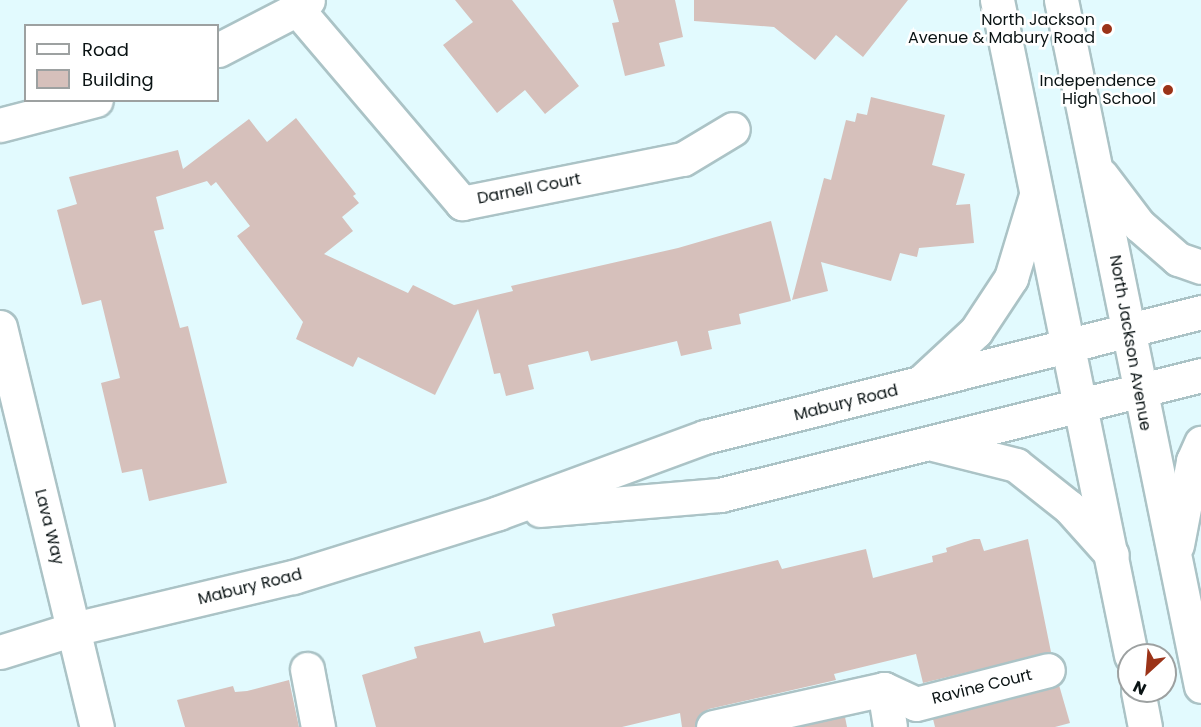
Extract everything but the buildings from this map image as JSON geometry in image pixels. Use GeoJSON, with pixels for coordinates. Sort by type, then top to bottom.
{"type":"FeatureCollection","features":[{"type":"Feature","properties":{"kind":"main road"},"geometry":{"type":"LineString","coordinates":[[997,0],[1083,407],[1129,643]]}},
{"type":"Feature","properties":{"kind":"main road","name":"North Jackson Avenue"},"geometry":{"type":"LineString","coordinates":[[1061,0],[1130,331],[1138,392],[1201,686]]}},
{"type":"Feature","properties":{"kind":"main road"},"geometry":{"type":"LineString","coordinates":[[219,49],[303,5]]}},
{"type":"Feature","properties":{"kind":"main road","name":"Darnell Court"},"geometry":{"type":"LineString","coordinates":[[303,5],[462,203],[683,159],[733,129]]}},
{"type":"Feature","properties":{"kind":"main road"},"geometry":{"type":"LineString","coordinates":[[0,125],[88,102]]}},
{"type":"Feature","properties":{"kind":"main road"},"geometry":{"type":"LineString","coordinates":[[1096,169],[1139,225],[1178,259],[1201,267]]}},
{"type":"Feature","properties":{"kind":"main road"},"geometry":{"type":"LineString","coordinates":[[918,385],[976,330],[1011,278],[1037,193]]}},
{"type":"Feature","properties":{"kind":"main road","name":"Mabury Road"},"geometry":{"type":"LineString","coordinates":[[0,652],[74,629],[293,577],[498,513],[705,437],[1201,312]]}},
{"type":"Feature","properties":{"kind":"main road","name":"Lava Way"},"geometry":{"type":"LineString","coordinates":[[2,343],[97,727]]}},
{"type":"Feature","properties":{"kind":"main road","name":"Mabury Road"},"geometry":{"type":"LineString","coordinates":[[498,513],[720,495],[1083,407],[1201,375]]}},
{"type":"Feature","properties":{"kind":"main road"},"geometry":{"type":"LineString","coordinates":[[928,443],[1016,465],[1069,507],[1112,555]]}},
{"type":"Feature","properties":{"kind":"main road"},"geometry":{"type":"LineString","coordinates":[[1174,561],[1193,461],[1201,443]]}},
{"type":"Feature","properties":{"kind":"main road"},"geometry":{"type":"LineString","coordinates":[[307,669],[318,727]]}},
{"type":"Feature","properties":{"kind":"main road","name":"Ravine Court"},"geometry":{"type":"LineString","coordinates":[[884,689],[916,704],[1048,670]]}},
{"type":"Feature","properties":{"kind":"main road"},"geometry":{"type":"LineString","coordinates":[[713,727],[884,689],[890,727]]}},
{"type":"Feature","properties":{"kind":"main road"},"geometry":{"type":"LineString","coordinates":[[1140,703],[1145,727]]}},
{"type":"Feature","properties":{"kind":"place","name":"North Jackson Avenue & Mabury Road"},"geometry":{"type":"Point","coordinates":[1107,29]}},
{"type":"Feature","properties":{"kind":"place","name":"Independence High School"},"geometry":{"type":"Point","coordinates":[1168,90]}}]}
